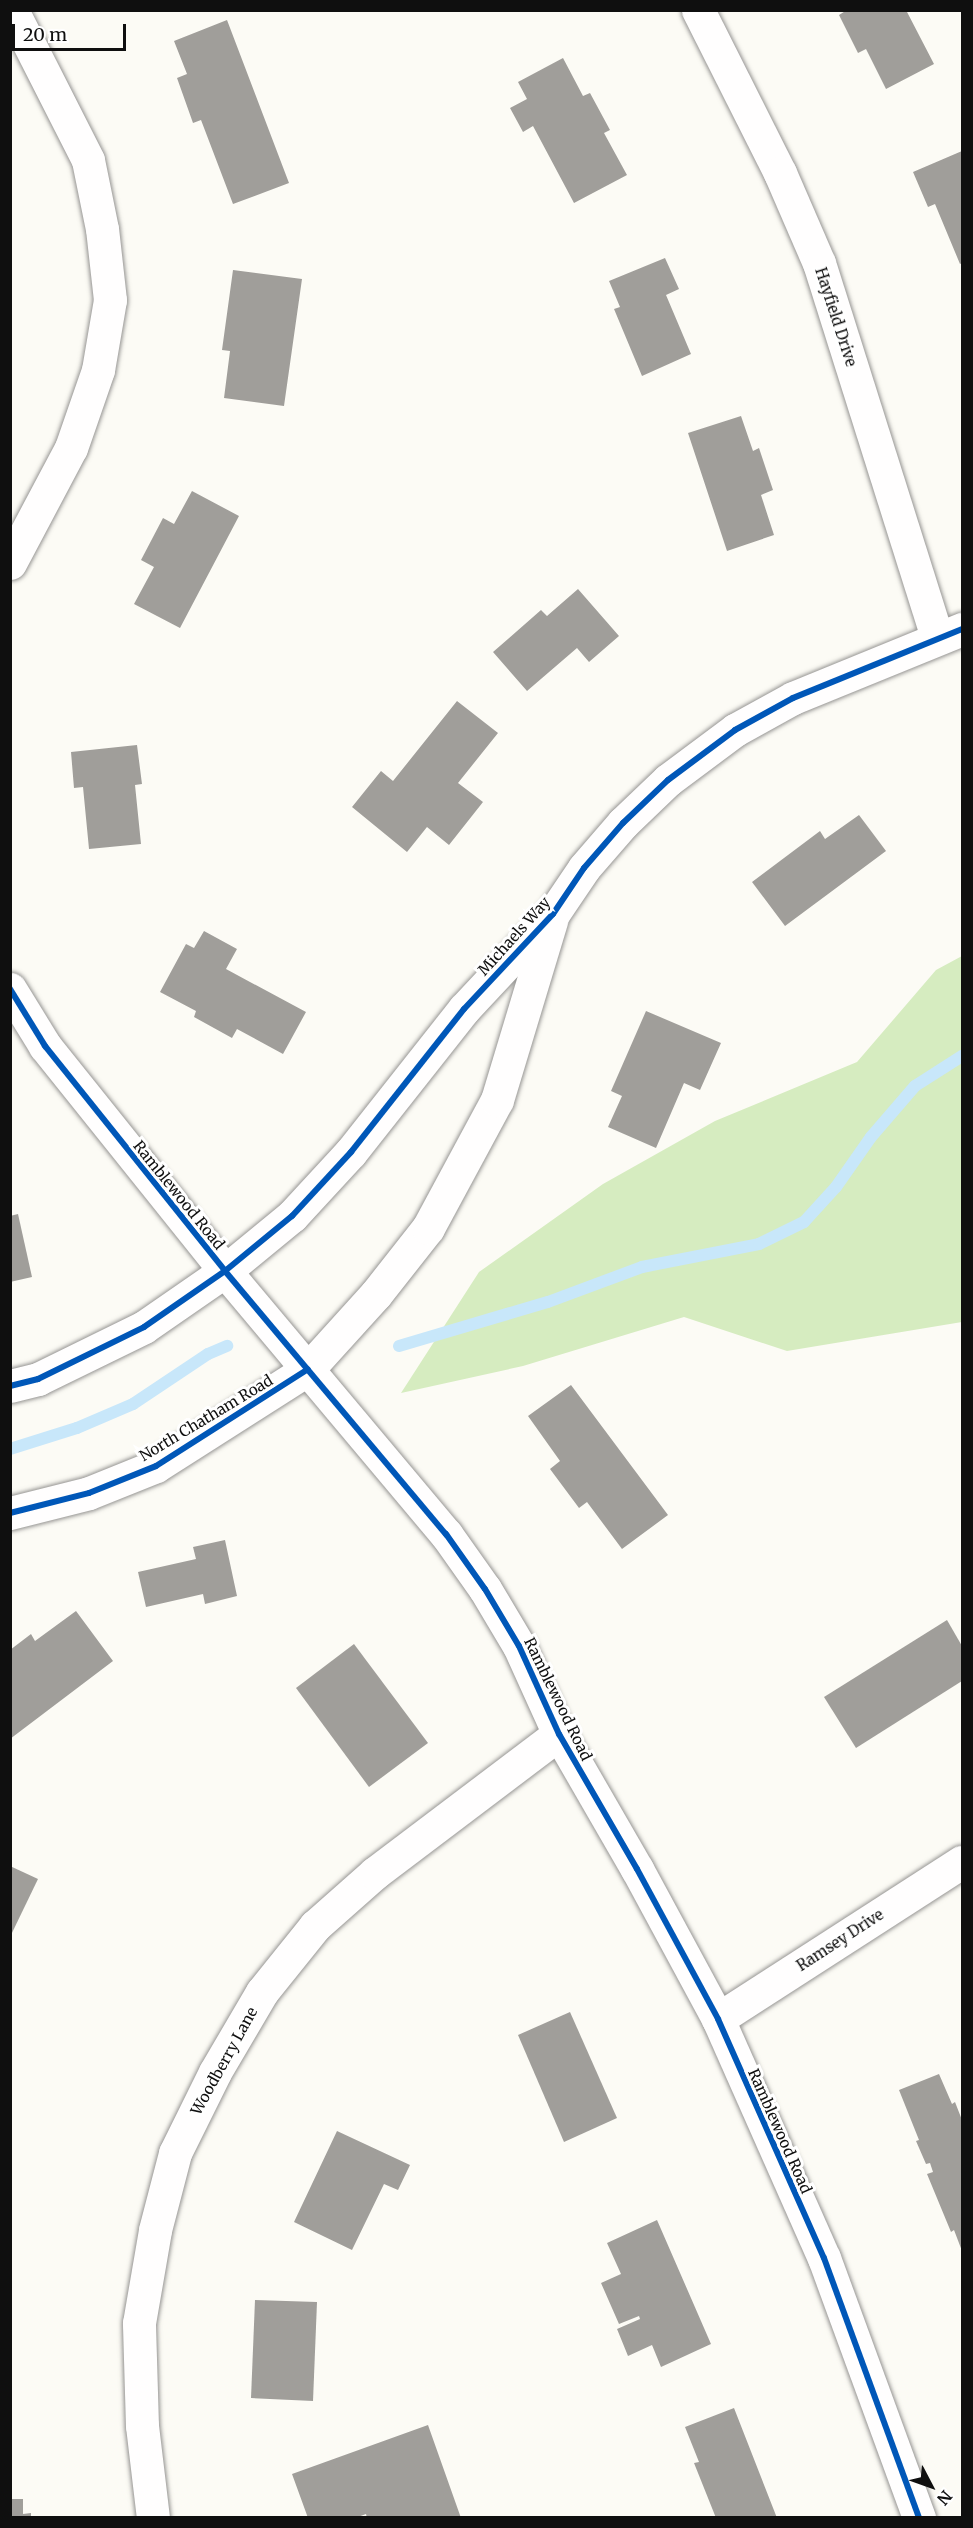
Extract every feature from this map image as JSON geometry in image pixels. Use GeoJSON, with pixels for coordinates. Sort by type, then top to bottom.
{"type":"FeatureCollection","features":[{"type":"Feature","properties":{"kind":"street"},"geometry":{"type":"LineString","coordinates":[[10,563],[71,448],[98,370],[110,300],[102,230],[87,160],[12,10]]}},
{"type":"Feature","properties":{"kind":"street","name":"Hayfield Drive"},"geometry":{"type":"LineString","coordinates":[[698,10],[780,173],[819,263],[950,633]]}},
{"type":"Feature","properties":{"kind":"street","name":"Michaels Way"},"geometry":{"type":"LineString","coordinates":[[225,1271],[292,1215],[351,1152],[464,1009],[553,914],[584,867],[668,780],[735,729],[793,698],[950,633]]}},
{"type":"Feature","properties":{"kind":"street","name":"Michaels Way"},"geometry":{"type":"LineString","coordinates":[[308,1369],[376,1294],[428,1228],[468,1156],[497,1100],[553,914]]}},
{"type":"Feature","properties":{"kind":"street","name":"Ramblewood Road"},"geometry":{"type":"LineString","coordinates":[[10,989],[45,1046],[225,1271],[446,1534],[485,1589],[519,1646],[559,1734],[637,1869],[717,2019],[824,2258],[920,2517]]}},
{"type":"Feature","properties":{"kind":"street"},"geometry":{"type":"LineString","coordinates":[[10,1386],[38,1379],[144,1327],[225,1271]]}},
{"type":"Feature","properties":{"kind":"street","name":"North Chatham Road"},"geometry":{"type":"LineString","coordinates":[[10,1513],[89,1492],[156,1466],[308,1369]]}},
{"type":"Feature","properties":{"kind":"street","name":"Woodberry Lane"},"geometry":{"type":"LineString","coordinates":[[153,2517],[142,2426],[139,2323],[155,2230],[175,2153],[215,2072],[262,1992],[315,1926],[375,1873],[559,1734]]}},
{"type":"Feature","properties":{"kind":"street","name":"Ramsey Drive"},"geometry":{"type":"LineString","coordinates":[[717,2019],[963,1862]]}},
{"type":"Feature","properties":{"kind":"green space"},"geometry":{"type":"Polygon","coordinates":[[[962,956],[962,1322],[787,1351],[684,1317],[523,1366],[401,1393],[479,1272],[603,1184],[715,1121],[857,1062],[936,970],[962,956]]]}},
{"type":"Feature","properties":{"kind":"building"},"geometry":{"type":"Polygon","coordinates":[[[847,10],[906,10],[934,64],[886,89],[866,49],[858,53],[839,15],[847,10]]]}},
{"type":"Feature","properties":{"kind":"building"},"geometry":{"type":"Polygon","coordinates":[[[227,20],[289,183],[233,204],[201,120],[193,123],[177,78],[187,74],[174,41],[227,20]]]}},
{"type":"Feature","properties":{"kind":"building"},"geometry":{"type":"Polygon","coordinates":[[[563,58],[583,96],[590,93],[610,130],[604,133],[627,175],[574,203],[533,126],[523,132],[510,108],[527,99],[518,82],[563,58]]]}},
{"type":"Feature","properties":{"kind":"building"},"geometry":{"type":"Polygon","coordinates":[[[962,151],[962,263],[960,264],[935,204],[928,207],[913,172],[962,151]]]}},
{"type":"Feature","properties":{"kind":"building"},"geometry":{"type":"Polygon","coordinates":[[[665,258],[679,289],[666,295],[691,354],[642,376],[614,309],[620,307],[609,281],[665,258]]]}},
{"type":"Feature","properties":{"kind":"building"},"geometry":{"type":"Polygon","coordinates":[[[233,270],[302,279],[284,406],[224,398],[230,351],[222,350],[233,270]]]}},
{"type":"Feature","properties":{"kind":"building"},"geometry":{"type":"Polygon","coordinates":[[[741,416],[753,451],[759,448],[773,490],[761,495],[774,535],[727,551],[688,433],[741,416]]]}},
{"type":"Feature","properties":{"kind":"building"},"geometry":{"type":"Polygon","coordinates":[[[192,491],[239,516],[180,628],[134,604],[154,567],[141,560],[163,518],[174,524],[192,491]]]}},
{"type":"Feature","properties":{"kind":"building"},"geometry":{"type":"Polygon","coordinates":[[[578,589],[619,636],[589,662],[577,648],[527,691],[493,652],[541,610],[547,616],[578,589]]]}},
{"type":"Feature","properties":{"kind":"building"},"geometry":{"type":"Polygon","coordinates":[[[457,701],[498,733],[458,783],[483,802],[449,845],[427,827],[407,852],[352,807],[381,771],[393,781],[457,701]]]}},
{"type":"Feature","properties":{"kind":"building"},"geometry":{"type":"Polygon","coordinates":[[[137,745],[142,784],[135,785],[141,844],[89,849],[83,787],[74,788],[71,752],[137,745]]]}},
{"type":"Feature","properties":{"kind":"building"},"geometry":{"type":"Polygon","coordinates":[[[859,815],[886,851],[785,926],[752,882],[820,831],[825,839],[859,815]]]}},
{"type":"Feature","properties":{"kind":"building"},"geometry":{"type":"Polygon","coordinates":[[[204,931],[237,949],[226,969],[306,1012],[283,1054],[237,1029],[232,1038],[194,1017],[196,1011],[160,992],[186,944],[194,948],[204,931]]]}},
{"type":"Feature","properties":{"kind":"building"},"geometry":{"type":"Polygon","coordinates":[[[646,1011],[721,1043],[700,1090],[684,1083],[656,1148],[608,1127],[622,1096],[611,1091],[646,1011]]]}},
{"type":"Feature","properties":{"kind":"building"},"geometry":{"type":"Polygon","coordinates":[[[18,1214],[32,1277],[10,1282],[10,1216],[18,1214]]]}},
{"type":"Feature","properties":{"kind":"building"},"geometry":{"type":"Polygon","coordinates":[[[571,1385],[668,1515],[622,1549],[587,1502],[579,1508],[550,1469],[560,1461],[528,1416],[571,1385]]]}},
{"type":"Feature","properties":{"kind":"building"},"geometry":{"type":"Polygon","coordinates":[[[225,1540],[237,1596],[205,1604],[203,1594],[146,1607],[138,1572],[196,1559],[193,1547],[225,1540]]]}},
{"type":"Feature","properties":{"kind":"building"},"geometry":{"type":"Polygon","coordinates":[[[76,1611],[113,1661],[10,1739],[10,1650],[31,1634],[35,1641],[76,1611]]]}},
{"type":"Feature","properties":{"kind":"building"},"geometry":{"type":"Polygon","coordinates":[[[947,1620],[962,1646],[962,1681],[856,1748],[824,1697],[947,1620]]]}},
{"type":"Feature","properties":{"kind":"building"},"geometry":{"type":"Polygon","coordinates":[[[354,1644],[428,1743],[369,1787],[296,1688],[354,1644]]]}},
{"type":"Feature","properties":{"kind":"building"},"geometry":{"type":"Polygon","coordinates":[[[10,1866],[38,1879],[10,1937],[10,1866]]]}},
{"type":"Feature","properties":{"kind":"building"},"geometry":{"type":"Polygon","coordinates":[[[570,2012],[617,2118],[564,2142],[518,2035],[570,2012]]]}},
{"type":"Feature","properties":{"kind":"building"},"geometry":{"type":"Polygon","coordinates":[[[939,2074],[962,2120],[962,2251],[954,2230],[951,2232],[927,2174],[933,2172],[930,2163],[926,2164],[916,2141],[919,2140],[899,2090],[939,2074]]]}},
{"type":"Feature","properties":{"kind":"building"},"geometry":{"type":"Polygon","coordinates":[[[337,2131],[410,2165],[398,2190],[384,2184],[352,2250],[294,2222],[337,2131]]]}},
{"type":"Feature","properties":{"kind":"building"},"geometry":{"type":"Polygon","coordinates":[[[657,2220],[711,2344],[661,2367],[652,2345],[628,2356],[617,2329],[640,2319],[639,2316],[619,2324],[601,2283],[621,2274],[607,2243],[657,2220]]]}},
{"type":"Feature","properties":{"kind":"building"},"geometry":{"type":"Polygon","coordinates":[[[255,2300],[317,2302],[313,2401],[251,2398],[255,2300]]]}},
{"type":"Feature","properties":{"kind":"building"},"geometry":{"type":"Polygon","coordinates":[[[734,2408],[777,2518],[716,2518],[694,2463],[699,2462],[685,2427],[734,2408]]]}},
{"type":"Feature","properties":{"kind":"building"},"geometry":{"type":"Polygon","coordinates":[[[428,2425],[461,2518],[367,2518],[366,2514],[355,2518],[308,2518],[292,2474],[428,2425]]]}},
{"type":"Feature","properties":{"kind":"building"},"geometry":{"type":"Polygon","coordinates":[[[10,2499],[23,2499],[23,2514],[31,2513],[31,2518],[10,2518],[10,2499]]]}},
{"type":"Feature","properties":{"kind":"waterway"},"geometry":{"type":"LineString","coordinates":[[399,1346],[548,1302],[642,1267],[759,1244],[804,1222],[836,1187],[871,1137],[915,1086],[962,1056]]}},
{"type":"Feature","properties":{"kind":"waterway"},"geometry":{"type":"LineString","coordinates":[[10,1449],[77,1428],[133,1404],[208,1354],[227,1346]]}},
{"type":"Feature","properties":{"kind":"cycle path"},"geometry":{"type":"LineString","coordinates":[[10,1386],[38,1379],[144,1327],[225,1271],[292,1216],[351,1152],[464,1009],[553,914],[584,868],[623,823],[668,780],[735,730],[793,698],[962,629]]}},
{"type":"Feature","properties":{"kind":"cycle path"},"geometry":{"type":"LineString","coordinates":[[10,989],[45,1046],[225,1271],[446,1534],[485,1589],[519,1646],[559,1734],[637,1869],[718,2019],[824,2258],[919,2518]]}},
{"type":"Feature","properties":{"kind":"cycle path"},"geometry":{"type":"LineString","coordinates":[[10,1513],[89,1493],[156,1466],[308,1369]]}}]}
